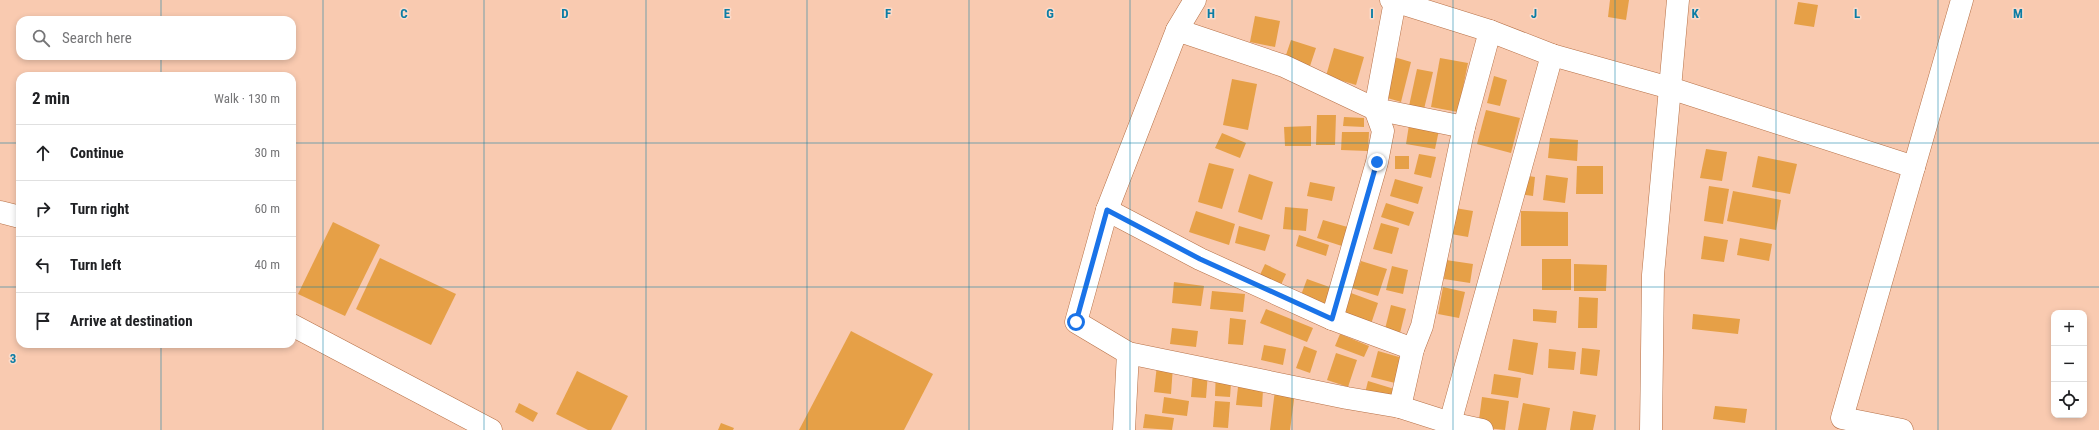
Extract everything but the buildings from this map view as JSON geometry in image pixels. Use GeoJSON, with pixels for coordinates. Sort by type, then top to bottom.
{"type":"FeatureCollection","features":[{"type":"Feature","properties":{"kind":"street"},"geometry":{"type":"LineString","coordinates":[[1195,0],[1177,30],[1107,210],[1076,322],[1128,353],[1347,398],[1400,406],[1450,423],[1482,430]]}},
{"type":"Feature","properties":{"kind":"street"},"geometry":{"type":"LineString","coordinates":[[1651,430],[1653,275],[1678,0]]}},
{"type":"Feature","properties":{"kind":"street"},"geometry":{"type":"LineString","coordinates":[[1902,430],[1842,418],[1962,0]]}},
{"type":"Feature","properties":{"kind":"street"},"geometry":{"type":"LineString","coordinates":[[1332,319],[1377,162],[1383,131],[1375,109],[1393,1],[1490,31],[1552,55],[1670,88],[1914,167]]}},
{"type":"Feature","properties":{"kind":"street"},"geometry":{"type":"LineString","coordinates":[[1177,30],[1284,66],[1375,109],[1464,127]]}},
{"type":"Feature","properties":{"kind":"street"},"geometry":{"type":"LineString","coordinates":[[1400,406],[1413,349],[1422,326],[1464,127],[1490,31]]}},
{"type":"Feature","properties":{"kind":"street"},"geometry":{"type":"LineString","coordinates":[[1450,423],[1552,55]]}},
{"type":"Feature","properties":{"kind":"street"},"geometry":{"type":"LineString","coordinates":[[1107,210],[1200,259],[1332,319],[1413,349]]}},
{"type":"Feature","properties":{"kind":"street"},"geometry":{"type":"LineString","coordinates":[[0,212],[16,216]]}},
{"type":"Feature","properties":{"kind":"street"},"geometry":{"type":"LineString","coordinates":[[296,327],[490,430]]}},
{"type":"Feature","properties":{"kind":"street"},"geometry":{"type":"LineString","coordinates":[[1124,430],[1128,353]]}},
{"type":"Feature","properties":{"kind":"route"},"geometry":{"type":"LineString","coordinates":[[1076,322],[1107,210],[1200,259],[1332,319],[1360,216],[1377,162]]}}]}
